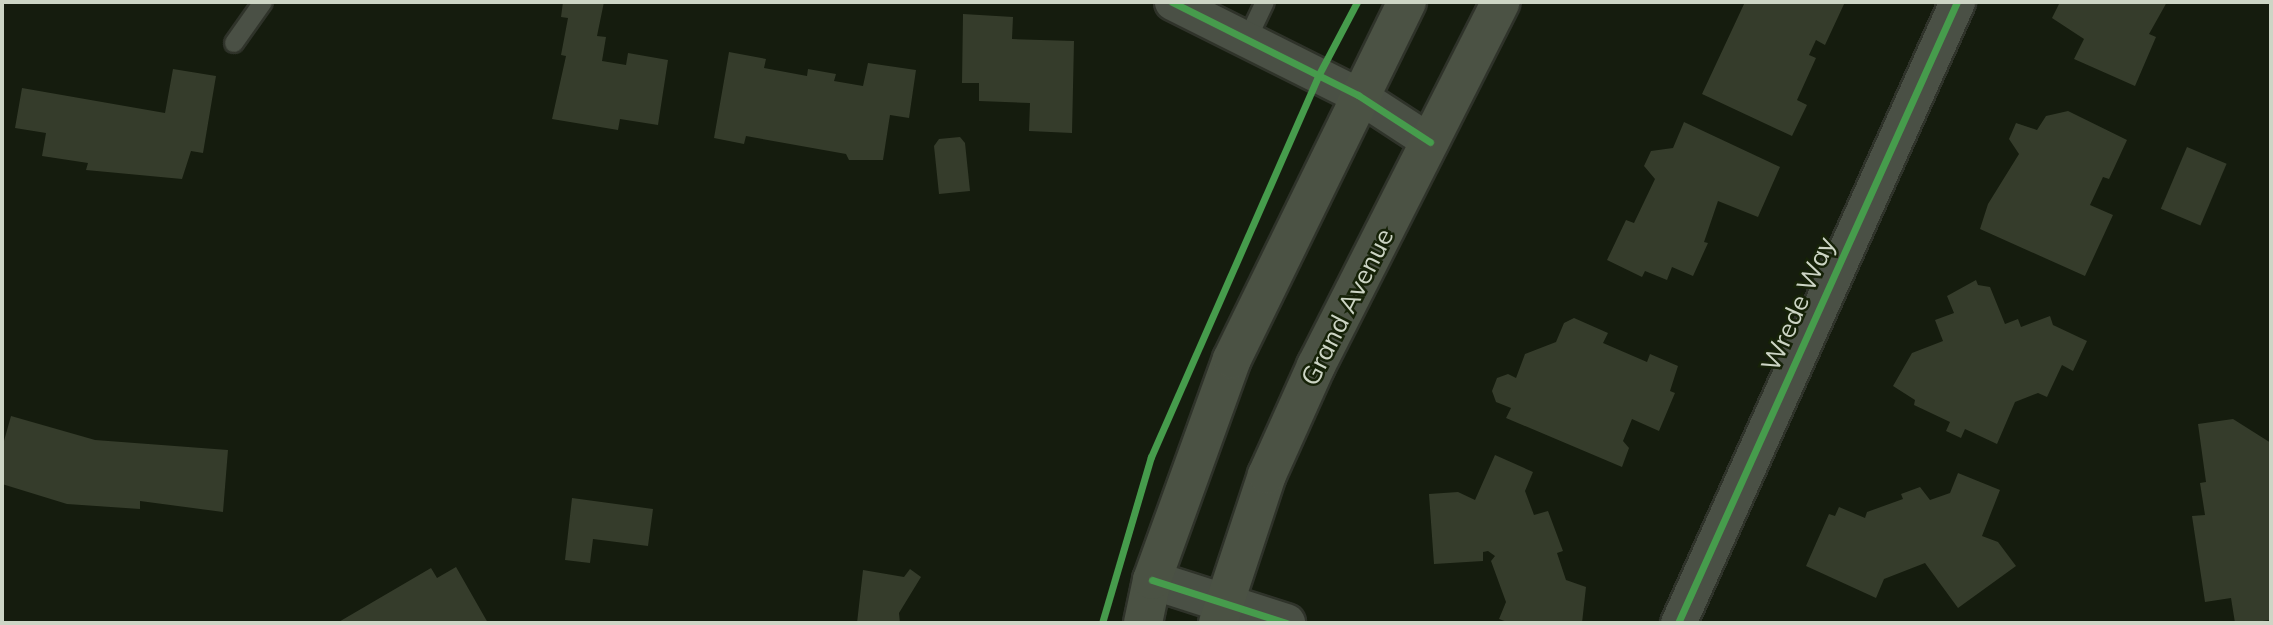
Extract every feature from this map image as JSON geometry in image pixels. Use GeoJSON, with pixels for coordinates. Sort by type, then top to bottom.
{"type":"FeatureCollection","features":[{"type":"Feature","properties":{"kind":"main road"},"geometry":{"type":"LineString","coordinates":[[1143,623],[1152,580],[1232,359],[1358,95],[1407,2]]}},
{"type":"Feature","properties":{"kind":"main road","name":"Grand Avenue"},"geometry":{"type":"LineString","coordinates":[[1221,613],[1267,475],[1316,366],[1501,2]]}},
{"type":"Feature","properties":{"kind":"street"},"geometry":{"type":"LineString","coordinates":[[1174,2],[1358,95],[1430,142]]}},
{"type":"Feature","properties":{"kind":"street","name":"Wrede Way"},"geometry":{"type":"LineString","coordinates":[[1678,623],[1957,2]]}},
{"type":"Feature","properties":{"kind":"street"},"geometry":{"type":"LineString","coordinates":[[1152,580],[1221,613],[1286,623]]}},
{"type":"Feature","properties":{"kind":"lane"},"geometry":{"type":"LineString","coordinates":[[234,43],[263,2]]}},
{"type":"Feature","properties":{"kind":"lane"},"geometry":{"type":"LineString","coordinates":[[1247,40],[1265,2]]}},
{"type":"Feature","properties":{"kind":"building"},"geometry":{"type":"Polygon","coordinates":[[[563,2],[604,2],[597,36],[606,37],[602,61],[626,65],[628,53],[668,60],[658,125],[620,119],[618,130],[552,119],[566,56],[561,55],[568,18],[561,17],[563,2]]]}},
{"type":"Feature","properties":{"kind":"building"},"geometry":{"type":"Polygon","coordinates":[[[1745,2],[1845,2],[1825,45],[1816,40],[1809,55],[1816,58],[1797,100],[1807,105],[1792,136],[1702,94],[1745,2]]]}},
{"type":"Feature","properties":{"kind":"building"},"geometry":{"type":"Polygon","coordinates":[[[2060,2],[2167,2],[2149,34],[2156,37],[2135,86],[2074,59],[2084,39],[2052,18],[2060,2]]]}},
{"type":"Feature","properties":{"kind":"building"},"geometry":{"type":"Polygon","coordinates":[[[963,14],[1013,17],[1012,39],[1074,41],[1072,133],[1029,131],[1030,103],[979,101],[979,83],[962,83],[963,14]]]}},
{"type":"Feature","properties":{"kind":"building"},"geometry":{"type":"Polygon","coordinates":[[[729,52],[766,59],[764,68],[807,76],[808,69],[836,74],[834,81],[863,86],[868,63],[916,70],[909,118],[890,115],[883,160],[849,160],[846,154],[746,136],[744,144],[714,138],[729,52]]]}},
{"type":"Feature","properties":{"kind":"building"},"geometry":{"type":"Polygon","coordinates":[[[173,69],[216,76],[203,153],[191,151],[182,179],[86,170],[88,163],[42,156],[46,133],[15,128],[22,88],[165,113],[173,69]]]}},
{"type":"Feature","properties":{"kind":"building"},"geometry":{"type":"Polygon","coordinates":[[[2068,111],[2127,140],[2109,179],[2103,177],[2090,205],[2113,215],[2085,276],[1980,229],[1988,204],[2019,154],[2009,139],[2016,123],[2037,130],[2046,116],[2068,111]]]}},
{"type":"Feature","properties":{"kind":"building"},"geometry":{"type":"Polygon","coordinates":[[[1684,122],[1780,167],[1758,217],[1718,201],[1704,242],[1708,243],[1693,276],[1672,267],[1667,280],[1645,271],[1642,277],[1607,260],[1626,220],[1634,223],[1655,179],[1644,166],[1651,151],[1673,148],[1684,122]]]}},
{"type":"Feature","properties":{"kind":"building"},"geometry":{"type":"Polygon","coordinates":[[[960,137],[965,143],[970,191],[939,194],[934,146],[939,139],[960,137]]]}},
{"type":"Feature","properties":{"kind":"building"},"geometry":{"type":"Polygon","coordinates":[[[2187,147],[2227,164],[2200,225],[2161,209],[2187,147]]]}},
{"type":"Feature","properties":{"kind":"building"},"geometry":{"type":"Polygon","coordinates":[[[1976,280],[1978,285],[1990,287],[2005,324],[2018,319],[2021,327],[2050,316],[2053,325],[2087,341],[2073,371],[2062,365],[2047,397],[2038,393],[2015,402],[1997,444],[1965,429],[1961,438],[1946,431],[1950,422],[1914,405],[1915,400],[1893,386],[1912,353],[1943,341],[1935,320],[1954,313],[1947,296],[1976,280]]]}},
{"type":"Feature","properties":{"kind":"building"},"geometry":{"type":"Polygon","coordinates":[[[1574,318],[1608,333],[1603,343],[1647,362],[1650,354],[1678,366],[1670,391],[1675,393],[1659,431],[1632,419],[1623,441],[1629,448],[1622,467],[1506,418],[1511,408],[1496,402],[1492,391],[1497,378],[1508,374],[1516,378],[1525,354],[1556,342],[1564,323],[1574,318]]]}},
{"type":"Feature","properties":{"kind":"building"},"geometry":{"type":"Polygon","coordinates":[[[11,416],[95,440],[228,450],[223,512],[140,501],[140,509],[67,504],[2,484],[2,448],[11,416]]]}},
{"type":"Feature","properties":{"kind":"building"},"geometry":{"type":"Polygon","coordinates":[[[2233,419],[2271,443],[2271,620],[2235,623],[2231,598],[2205,602],[2192,516],[2205,515],[2200,483],[2206,482],[2198,424],[2233,419]]]}},
{"type":"Feature","properties":{"kind":"building"},"geometry":{"type":"Polygon","coordinates":[[[1495,455],[1533,472],[1525,491],[1534,515],[1548,511],[1563,551],[1557,553],[1566,580],[1586,587],[1582,623],[1510,623],[1499,619],[1506,602],[1491,561],[1495,556],[1488,551],[1483,552],[1483,561],[1434,564],[1429,494],[1458,492],[1475,500],[1495,455]]]}},
{"type":"Feature","properties":{"kind":"building"},"geometry":{"type":"Polygon","coordinates":[[[1958,473],[2000,490],[1982,536],[1998,542],[2016,566],[1958,608],[1925,563],[1884,579],[1876,598],[1806,566],[1829,514],[1835,516],[1839,507],[1865,518],[1867,512],[1903,499],[1901,494],[1920,487],[1930,500],[1950,493],[1958,473]]]}},
{"type":"Feature","properties":{"kind":"building"},"geometry":{"type":"Polygon","coordinates":[[[572,498],[653,509],[648,546],[593,539],[590,563],[565,560],[572,498]]]}},
{"type":"Feature","properties":{"kind":"building"},"geometry":{"type":"Polygon","coordinates":[[[456,567],[488,623],[337,623],[431,568],[437,578],[456,567]]]}},
{"type":"Feature","properties":{"kind":"building"},"geometry":{"type":"Polygon","coordinates":[[[910,569],[921,577],[899,613],[900,623],[857,623],[863,570],[904,577],[910,569]]]}},
{"type":"Feature","properties":{"kind":"cycle path"},"geometry":{"type":"LineString","coordinates":[[1172,2],[1358,95],[1430,142]]}},
{"type":"Feature","properties":{"kind":"cycle path"},"geometry":{"type":"LineString","coordinates":[[1102,623],[1151,457],[1318,76],[1357,2]]}},
{"type":"Feature","properties":{"kind":"cycle path"},"geometry":{"type":"LineString","coordinates":[[1678,623],[1957,2]]}},
{"type":"Feature","properties":{"kind":"cycle path"},"geometry":{"type":"LineString","coordinates":[[1152,580],[1286,623]]}}]}
